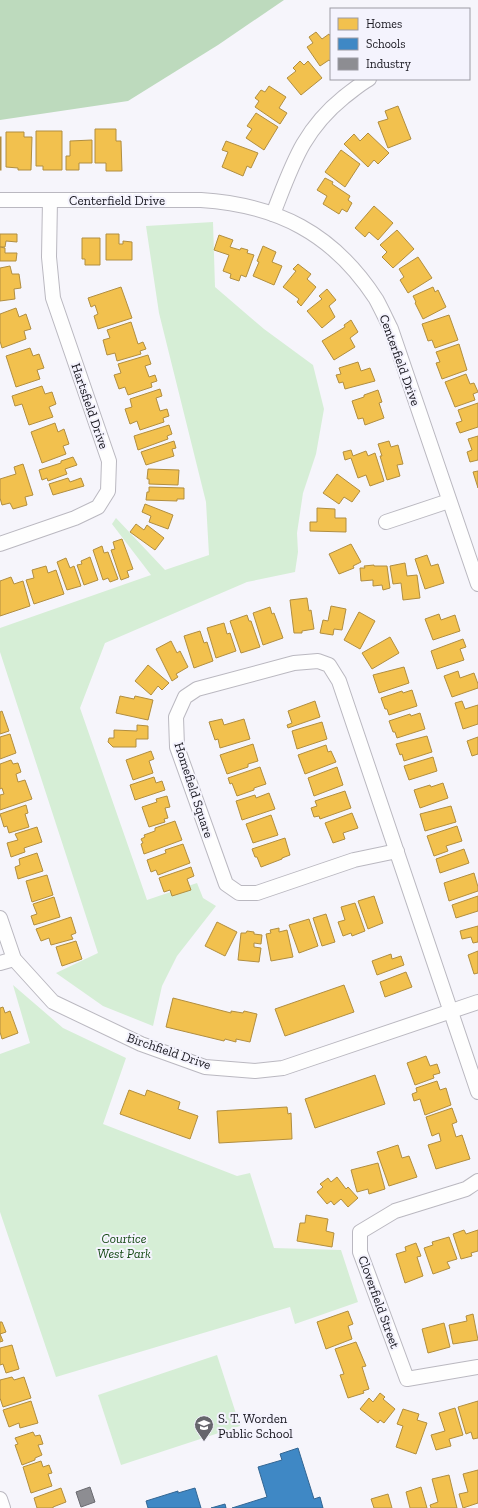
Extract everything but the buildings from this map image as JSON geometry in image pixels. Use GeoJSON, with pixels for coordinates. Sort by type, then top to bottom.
{"type":"FeatureCollection","features":[{"type":"Feature","properties":{"kind":"street"},"geometry":{"type":"LineString","coordinates":[[273,214],[293,162],[302,144],[315,126],[336,104],[367,80]]}},
{"type":"Feature","properties":{"kind":"street","name":"Centerfield Drive"},"geometry":{"type":"LineString","coordinates":[[0,200],[224,201],[253,207],[273,214],[300,225],[323,240],[358,274],[376,300],[391,329],[478,584]]}},
{"type":"Feature","properties":{"kind":"street","name":"Hartsfield Drive"},"geometry":{"type":"LineString","coordinates":[[0,544],[75,518],[98,507],[108,491],[109,461],[53,298],[49,257],[50,200]]}},
{"type":"Feature","properties":{"kind":"street"},"geometry":{"type":"LineString","coordinates":[[386,522],[450,501]]}},
{"type":"Feature","properties":{"kind":"street","name":"Homefield Square"},"geometry":{"type":"LineString","coordinates":[[397,851],[354,860],[257,893],[239,893],[226,884],[177,747],[176,717],[185,697],[197,690],[294,663],[318,661],[330,665],[339,681],[397,851],[451,1011]]}},
{"type":"Feature","properties":{"kind":"street","name":"Birchfield Drive"},"geometry":{"type":"LineString","coordinates":[[0,918],[14,959],[53,1002],[141,1044],[205,1067],[255,1071],[283,1068],[478,1002]]}},
{"type":"Feature","properties":{"kind":"street"},"geometry":{"type":"LineString","coordinates":[[0,963],[14,959]]}},
{"type":"Feature","properties":{"kind":"street"},"geometry":{"type":"LineString","coordinates":[[451,1011],[478,1092]]}},
{"type":"Feature","properties":{"kind":"street","name":"Cloverfield Street"},"geometry":{"type":"LineString","coordinates":[[478,1181],[466,1189],[395,1211],[360,1232],[360,1252],[407,1379],[478,1367]]}},
{"type":"Feature","properties":{"kind":"street"},"geometry":{"type":"LineString","coordinates":[[0,1499],[3,1508]]}},
{"type":"Feature","properties":{"kind":"green space"},"geometry":{"type":"Polygon","coordinates":[[[0,0],[284,0],[218,45],[128,101],[0,120],[0,0]]]}},
{"type":"Feature","properties":{"kind":"green space"},"geometry":{"type":"Polygon","coordinates":[[[213,222],[215,287],[264,329],[313,365],[324,409],[316,454],[303,493],[297,533],[298,552],[295,572],[247,582],[105,643],[80,708],[147,900],[197,883],[203,898],[216,906],[177,956],[162,986],[153,1026],[103,1006],[56,973],[98,953],[0,652],[0,628],[151,575],[112,524],[116,518],[165,570],[209,555],[206,502],[159,313],[146,226],[213,222]]]}},
{"type":"Feature","properties":{"kind":"green space","name":"Courtice West Park"},"geometry":{"type":"Polygon","coordinates":[[[13,985],[63,1028],[126,1058],[103,1124],[237,1176],[250,1173],[274,1248],[341,1250],[358,1302],[295,1324],[290,1307],[56,1377],[0,1212],[0,1054],[30,1043],[13,985]]]}},
{"type":"Feature","properties":{"kind":"green space"},"geometry":{"type":"Polygon","coordinates":[[[217,1355],[240,1426],[121,1465],[98,1395],[217,1355]]]}},
{"type":"Feature","properties":{"kind":"place","name":"S. T. Worden Public School"},"geometry":{"type":"Point","coordinates":[204,1442]}}]}
